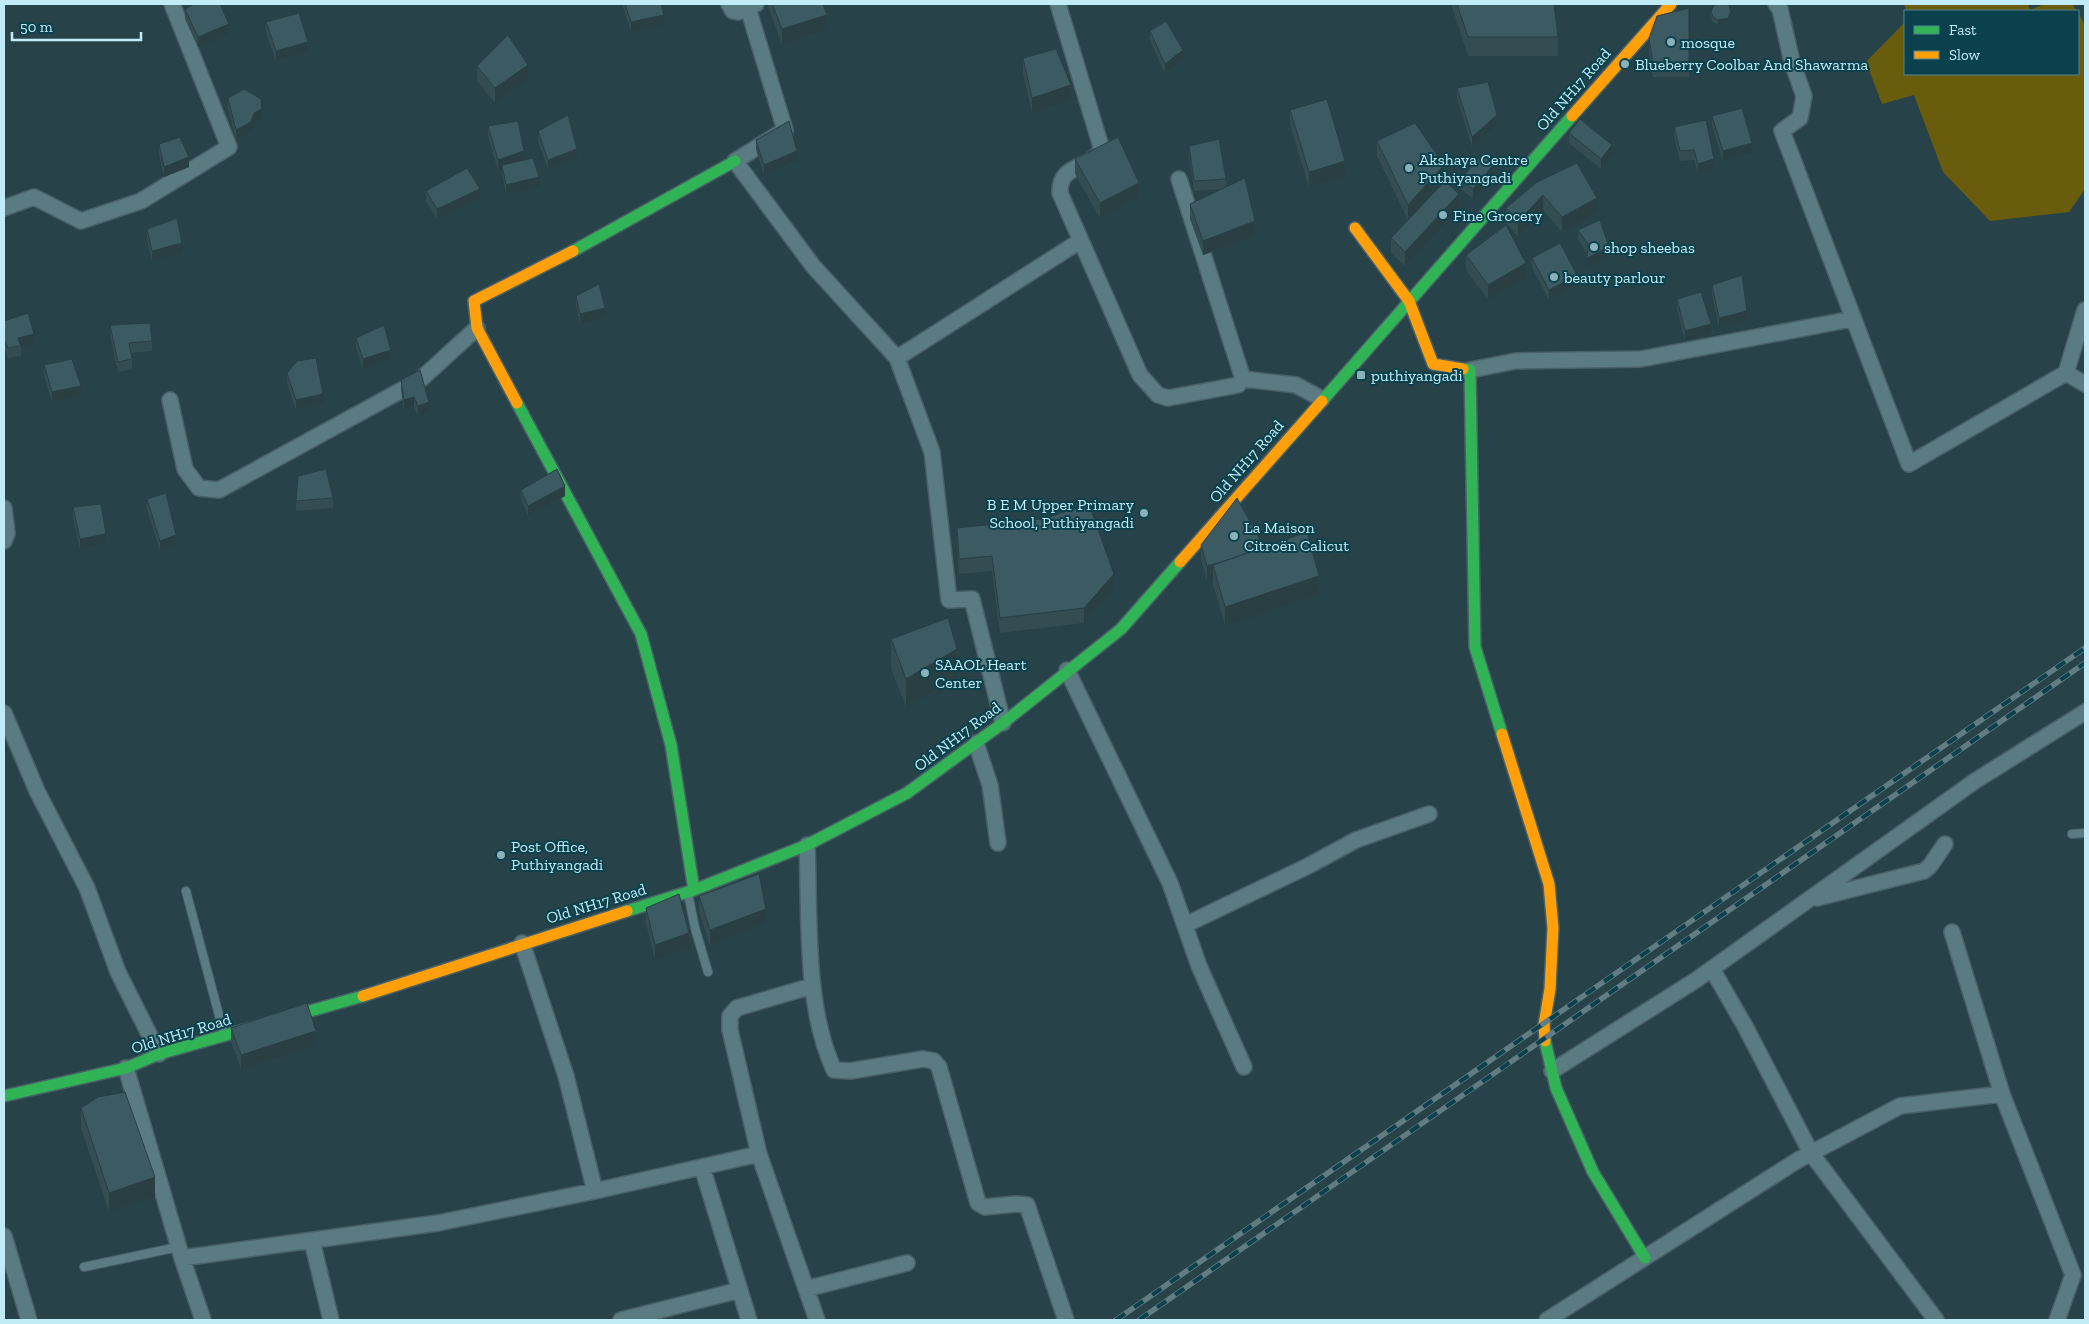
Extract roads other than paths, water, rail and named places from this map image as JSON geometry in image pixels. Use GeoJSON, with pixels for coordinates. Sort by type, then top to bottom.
{"type":"FeatureCollection","features":[{"type":"Feature","properties":{"kind":"main road","name":"Old NH17 Road"},"geometry":{"type":"LineString","coordinates":[[4,1096],[126,1068],[160,1054],[326,1008],[522,943],[690,891],[807,845],[907,793],[1003,723],[1067,670],[1121,629],[1671,4]]}},
{"type":"Feature","properties":{"kind":"main road"},"geometry":{"type":"LineString","coordinates":[[690,891],[671,745],[641,634],[477,328],[474,301],[542,268],[734,161]]}},
{"type":"Feature","properties":{"kind":"main road"},"geometry":{"type":"LineString","coordinates":[[1355,228],[1409,301],[1433,364],[1470,370],[1471,533],[1475,647],[1549,884],[1553,928],[1550,989],[1544,1025],[1552,1071],[1556,1088],[1594,1172],[1645,1258]]}},
{"type":"Feature","properties":{"kind":"street"},"geometry":{"type":"LineString","coordinates":[[4,208],[34,197],[81,221],[141,201],[230,147],[172,4]]}},
{"type":"Feature","properties":{"kind":"street"},"geometry":{"type":"LineString","coordinates":[[729,4],[733,11],[752,6],[785,130],[734,161],[813,266],[897,358],[932,452],[949,600],[972,598],[1003,723]]}},
{"type":"Feature","properties":{"kind":"street"},"geometry":{"type":"LineString","coordinates":[[1058,4],[1102,150],[1098,156],[1065,174],[1060,183],[1060,194],[1140,375],[1158,396],[1168,398],[1187,396],[1238,385],[1243,379]]}},
{"type":"Feature","properties":{"kind":"street"},"geometry":{"type":"LineString","coordinates":[[1776,4],[1780,9],[1792,62],[1804,96],[1800,118],[1782,131],[1852,319],[1909,464],[2066,374],[2085,310]]}},
{"type":"Feature","properties":{"kind":"street"},"geometry":{"type":"LineString","coordinates":[[1179,179],[1243,379]]}},
{"type":"Feature","properties":{"kind":"street"},"geometry":{"type":"LineString","coordinates":[[897,358],[1080,241]]}},
{"type":"Feature","properties":{"kind":"street"},"geometry":{"type":"LineString","coordinates":[[1470,370],[1516,361],[1640,359],[1852,319]]}},
{"type":"Feature","properties":{"kind":"street"},"geometry":{"type":"LineString","coordinates":[[170,400],[185,469],[199,488],[219,490],[420,380],[477,328]]}},
{"type":"Feature","properties":{"kind":"street"},"geometry":{"type":"LineString","coordinates":[[2066,374],[2085,384]]}},
{"type":"Feature","properties":{"kind":"street"},"geometry":{"type":"LineString","coordinates":[[1243,379],[1296,385],[1322,399]]}},
{"type":"Feature","properties":{"kind":"street"},"geometry":{"type":"LineString","coordinates":[[4,508],[7,533],[4,541]]}},
{"type":"Feature","properties":{"kind":"street"},"geometry":{"type":"LineString","coordinates":[[1067,670],[1170,883],[1199,966],[1244,1067]]}},
{"type":"Feature","properties":{"kind":"street"},"geometry":{"type":"LineString","coordinates":[[1552,1071],[1712,969],[1975,781],[2085,712]]}},
{"type":"Feature","properties":{"kind":"street"},"geometry":{"type":"LineString","coordinates":[[4,713],[37,791],[87,888],[118,972],[160,1054]]}},
{"type":"Feature","properties":{"kind":"street"},"geometry":{"type":"LineString","coordinates":[[976,743],[990,785],[998,844]]}},
{"type":"Feature","properties":{"kind":"street"},"geometry":{"type":"LineString","coordinates":[[1185,925],[1308,866],[1356,840],[1429,814]]}},
{"type":"Feature","properties":{"kind":"street"},"geometry":{"type":"LineString","coordinates":[[1808,900],[1924,871],[1930,866],[1945,844]]}},
{"type":"Feature","properties":{"kind":"street"},"geometry":{"type":"LineString","coordinates":[[807,845],[812,986],[828,1058],[834,1070],[850,1070],[923,1059],[934,1061],[939,1067],[978,1202],[985,1207],[1027,1205],[1066,1320]]}},
{"type":"Feature","properties":{"kind":"street"},"geometry":{"type":"LineString","coordinates":[[1952,932],[2002,1094],[2073,1276],[2057,1320]]}},
{"type":"Feature","properties":{"kind":"street"},"geometry":{"type":"LineString","coordinates":[[522,943],[566,1076],[595,1191]]}},
{"type":"Feature","properties":{"kind":"street"},"geometry":{"type":"LineString","coordinates":[[1712,969],[1746,1028],[1811,1153],[1936,1320]]}},
{"type":"Feature","properties":{"kind":"street"},"geometry":{"type":"LineString","coordinates":[[812,986],[737,1008],[730,1016],[730,1030],[759,1154],[817,1320]]}},
{"type":"Feature","properties":{"kind":"street"},"geometry":{"type":"LineString","coordinates":[[126,1068],[180,1253],[203,1320]]}},
{"type":"Feature","properties":{"kind":"street"},"geometry":{"type":"LineString","coordinates":[[1547,1320],[1811,1153],[1900,1106],[2002,1094]]}},
{"type":"Feature","properties":{"kind":"street"},"geometry":{"type":"LineString","coordinates":[[180,1253],[312,1240],[438,1223],[595,1191],[759,1154]]}},
{"type":"Feature","properties":{"kind":"street"},"geometry":{"type":"LineString","coordinates":[[702,1167],[749,1320]]}},
{"type":"Feature","properties":{"kind":"street"},"geometry":{"type":"LineString","coordinates":[[4,1236],[29,1320]]}},
{"type":"Feature","properties":{"kind":"street"},"geometry":{"type":"LineString","coordinates":[[312,1240],[331,1320]]}},
{"type":"Feature","properties":{"kind":"street"},"geometry":{"type":"LineString","coordinates":[[806,1289],[907,1263]]}},
{"type":"Feature","properties":{"kind":"street"},"geometry":{"type":"LineString","coordinates":[[621,1320],[740,1290]]}},
{"type":"Feature","properties":{"kind":"lane"},"geometry":{"type":"LineString","coordinates":[[2072,834],[2085,833]]}},
{"type":"Feature","properties":{"kind":"lane"},"geometry":{"type":"LineString","coordinates":[[186,891],[225,1036]]}},
{"type":"Feature","properties":{"kind":"lane"},"geometry":{"type":"LineString","coordinates":[[690,891],[695,928],[708,972]]}},
{"type":"Feature","properties":{"kind":"lane"},"geometry":{"type":"LineString","coordinates":[[84,1267],[180,1253]]}},
{"type":"Feature","properties":{"kind":"railway"},"geometry":{"type":"LineString","coordinates":[[1116,1320],[2085,648]]}},
{"type":"Feature","properties":{"kind":"railway"},"geometry":{"type":"LineString","coordinates":[[1139,1320],[2085,663]]}},
{"type":"Feature","properties":{"kind":"place","name":"mosque"},"geometry":{"type":"Point","coordinates":[1671,42]}},
{"type":"Feature","properties":{"kind":"place","name":"Blueberry Coolbar And Shawarma"},"geometry":{"type":"Point","coordinates":[1625,64]}},
{"type":"Feature","properties":{"kind":"place","name":"Akshaya Centre Puthiyangadi"},"geometry":{"type":"Point","coordinates":[1409,168]}},
{"type":"Feature","properties":{"kind":"place","name":"Fine Grocery"},"geometry":{"type":"Point","coordinates":[1443,215]}},
{"type":"Feature","properties":{"kind":"place","name":"shop sheebas"},"geometry":{"type":"Point","coordinates":[1594,247]}},
{"type":"Feature","properties":{"kind":"place","name":"beauty parlour"},"geometry":{"type":"Point","coordinates":[1554,277]}},
{"type":"Feature","properties":{"kind":"place","name":"puthiyangadi"},"geometry":{"type":"Point","coordinates":[1361,375]}},
{"type":"Feature","properties":{"kind":"place","name":"B E M Upper Primary School, Puthiyangadi"},"geometry":{"type":"Point","coordinates":[1144,513]}},
{"type":"Feature","properties":{"kind":"place","name":"La Maison Citroën Calicut"},"geometry":{"type":"Point","coordinates":[1234,536]}},
{"type":"Feature","properties":{"kind":"place","name":"SAAOL Heart Center"},"geometry":{"type":"Point","coordinates":[925,673]}},
{"type":"Feature","properties":{"kind":"place","name":"Post Office, Puthiyangadi"},"geometry":{"type":"Point","coordinates":[501,855]}}]}
